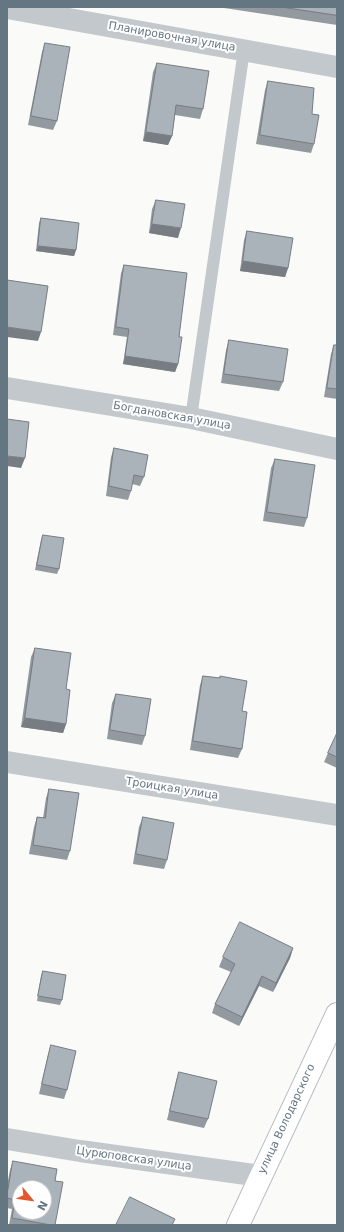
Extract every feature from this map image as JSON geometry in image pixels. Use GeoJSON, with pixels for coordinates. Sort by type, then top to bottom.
{"type":"FeatureCollection","features":[{"type":"Feature","properties":{"kind":"main road","name":"улица Володарского"},"geometry":{"type":"LineString","coordinates":[[238,1225],[337,1014]]}},
{"type":"Feature","properties":{"kind":"street","name":"Планировочная улица"},"geometry":{"type":"LineString","coordinates":[[7,8],[337,67]]}},
{"type":"Feature","properties":{"kind":"street","name":"Богдановская улица"},"geometry":{"type":"LineString","coordinates":[[7,388],[191,418],[337,449]]}},
{"type":"Feature","properties":{"kind":"street","name":"Троицкая улица"},"geometry":{"type":"LineString","coordinates":[[7,762],[337,815]]}},
{"type":"Feature","properties":{"kind":"street","name":"Цурюповская улица"},"geometry":{"type":"LineString","coordinates":[[7,1139],[80,1151],[261,1176]]}},
{"type":"Feature","properties":{"kind":"lane"},"geometry":{"type":"LineString","coordinates":[[191,418],[244,50]]}},
{"type":"Feature","properties":{"kind":"building"},"geometry":{"type":"Polygon","coordinates":[[[281,7],[337,7],[337,15],[281,7]]]}},
{"type":"Feature","properties":{"kind":"building"},"geometry":{"type":"Polygon","coordinates":[[[45,43],[70,47],[57,121],[31,116],[45,43]]]}},
{"type":"Feature","properties":{"kind":"building"},"geometry":{"type":"Polygon","coordinates":[[[157,63],[209,71],[203,109],[176,105],[172,136],[146,132],[157,63]]]}},
{"type":"Feature","properties":{"kind":"building"},"geometry":{"type":"Polygon","coordinates":[[[268,81],[314,88],[312,114],[319,115],[314,144],[260,135],[268,81]]]}},
{"type":"Feature","properties":{"kind":"building"},"geometry":{"type":"Polygon","coordinates":[[[156,200],[185,204],[181,228],[152,224],[156,200]]]}},
{"type":"Feature","properties":{"kind":"building"},"geometry":{"type":"Polygon","coordinates":[[[41,218],[79,223],[76,250],[38,246],[41,218]]]}},
{"type":"Feature","properties":{"kind":"building"},"geometry":{"type":"Polygon","coordinates":[[[247,231],[293,238],[288,268],[243,261],[247,231]]]}},
{"type":"Feature","properties":{"kind":"building"},"geometry":{"type":"Polygon","coordinates":[[[124,265],[187,273],[179,337],[182,337],[178,364],[125,356],[129,329],[116,327],[124,265]]]}},
{"type":"Feature","properties":{"kind":"building"},"geometry":{"type":"Polygon","coordinates":[[[7,280],[48,286],[41,332],[7,327],[7,280]]]}},
{"type":"Feature","properties":{"kind":"building"},"geometry":{"type":"Polygon","coordinates":[[[229,340],[288,349],[283,382],[224,374],[229,340]]]}},
{"type":"Feature","properties":{"kind":"building"},"geometry":{"type":"Polygon","coordinates":[[[334,345],[337,345],[337,389],[327,388],[334,345]]]}},
{"type":"Feature","properties":{"kind":"building"},"geometry":{"type":"Polygon","coordinates":[[[7,419],[29,422],[25,458],[7,456],[7,419]]]}},
{"type":"Feature","properties":{"kind":"building"},"geometry":{"type":"Polygon","coordinates":[[[114,448],[148,455],[144,477],[134,475],[131,491],[109,486],[114,448]]]}},
{"type":"Feature","properties":{"kind":"building"},"geometry":{"type":"Polygon","coordinates":[[[275,459],[315,465],[307,518],[267,512],[275,459]]]}},
{"type":"Feature","properties":{"kind":"building"},"geometry":{"type":"Polygon","coordinates":[[[43,535],[64,538],[59,569],[37,565],[43,535]]]}},
{"type":"Feature","properties":{"kind":"building"},"geometry":{"type":"Polygon","coordinates":[[[35,648],[71,653],[66,689],[70,690],[66,724],[25,718],[35,648]]]}},
{"type":"Feature","properties":{"kind":"building"},"geometry":{"type":"Polygon","coordinates":[[[203,676],[220,678],[220,676],[247,681],[242,711],[247,712],[242,749],[193,741],[203,676]]]}},
{"type":"Feature","properties":{"kind":"building"},"geometry":{"type":"Polygon","coordinates":[[[116,694],[151,699],[145,736],[110,730],[116,694]]]}},
{"type":"Feature","properties":{"kind":"building"},"geometry":{"type":"Polygon","coordinates":[[[337,733],[337,757],[328,753],[337,733]]]}},
{"type":"Feature","properties":{"kind":"building"},"geometry":{"type":"Polygon","coordinates":[[[49,789],[79,793],[70,851],[33,845],[37,817],[45,818],[49,789]]]}},
{"type":"Feature","properties":{"kind":"building"},"geometry":{"type":"Polygon","coordinates":[[[143,817],[174,823],[167,860],[136,854],[143,817]]]}},
{"type":"Feature","properties":{"kind":"building"},"geometry":{"type":"Polygon","coordinates":[[[240,922],[293,948],[276,983],[262,976],[242,1017],[215,1004],[235,964],[223,957],[240,922]]]}},
{"type":"Feature","properties":{"kind":"building"},"geometry":{"type":"Polygon","coordinates":[[[43,971],[66,975],[62,1000],[38,996],[43,971]]]}},
{"type":"Feature","properties":{"kind":"building"},"geometry":{"type":"Polygon","coordinates":[[[51,1045],[76,1051],[67,1090],[42,1084],[51,1045]]]}},
{"type":"Feature","properties":{"kind":"building"},"geometry":{"type":"Polygon","coordinates":[[[179,1072],[217,1081],[208,1119],[170,1111],[179,1072]]]}},
{"type":"Feature","properties":{"kind":"building"},"geometry":{"type":"Polygon","coordinates":[[[13,1161],[57,1169],[55,1181],[63,1182],[55,1225],[23,1220],[52,1220],[52,1180],[12,1180],[12,1199],[7,1198],[13,1161]]]}},
{"type":"Feature","properties":{"kind":"building"},"geometry":{"type":"Polygon","coordinates":[[[130,1197],[175,1219],[172,1225],[116,1225],[130,1197]]]}}]}
